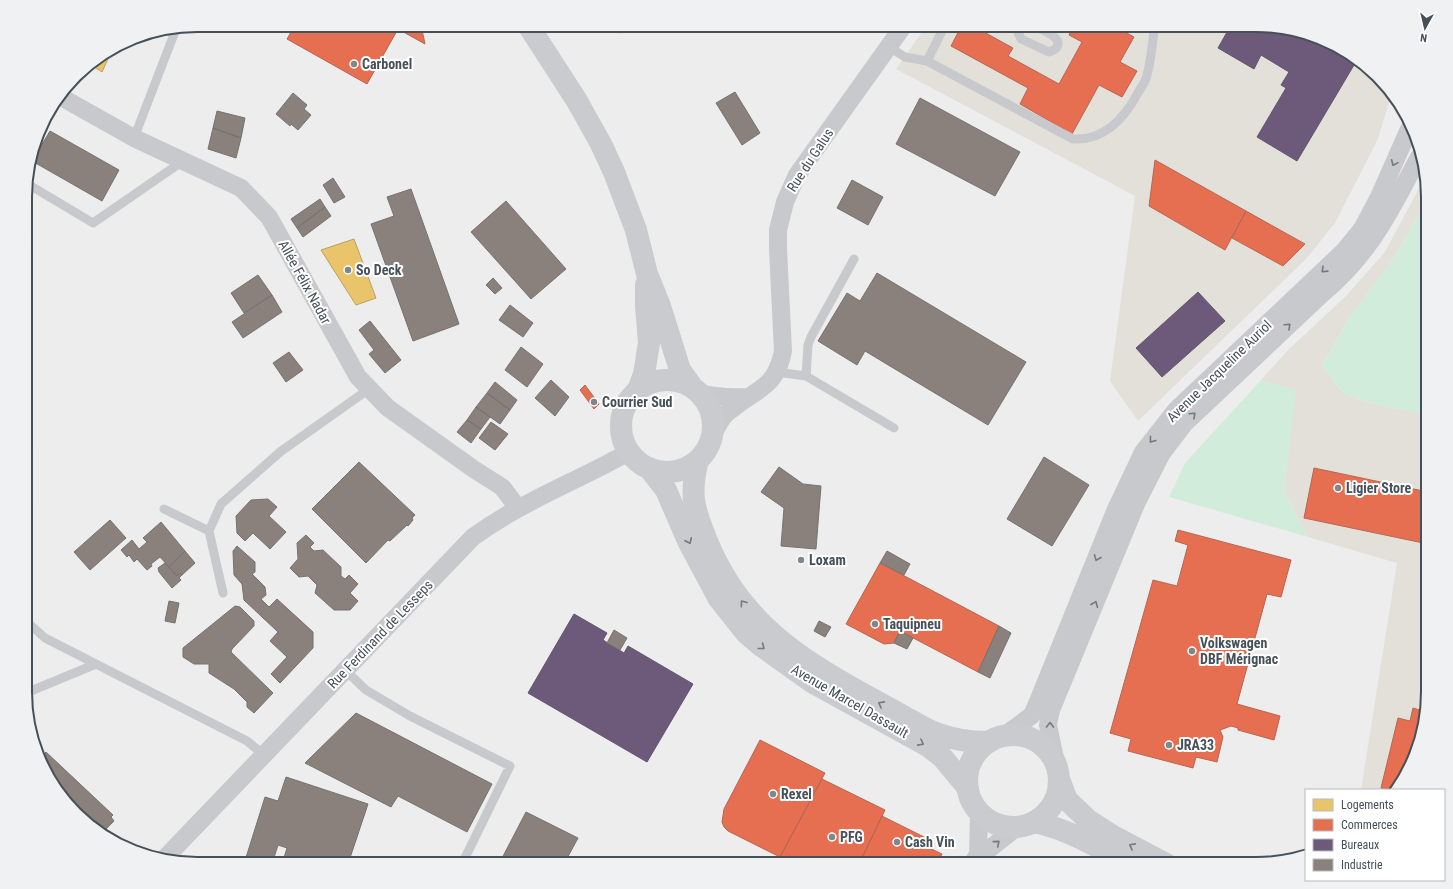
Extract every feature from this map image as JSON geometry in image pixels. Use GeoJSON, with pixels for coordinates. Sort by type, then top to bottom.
{"type":"FeatureCollection","features":[{"type":"Feature","properties":{"kind":"main road"},"geometry":{"type":"LineString","coordinates":[[533,32],[577,101],[601,144],[614,172],[636,230],[647,274],[660,306],[680,370],[707,403],[711,414],[713,426],[712,438],[706,450],[698,460],[688,467],[675,471],[662,472],[649,468],[634,459],[623,440],[621,426],[623,412],[629,400],[638,390],[651,383],[665,380],[680,382],[696,391]]}},
{"type":"Feature","properties":{"kind":"main road"},"geometry":{"type":"LineString","coordinates":[[638,390],[644,374],[649,342],[646,306],[647,274]]}},
{"type":"Feature","properties":{"kind":"main road","name":"Avenue Marcel Dassault"},"geometry":{"type":"LineString","coordinates":[[698,460],[694,475],[693,500],[706,539],[728,581],[745,606],[766,629],[790,650],[818,668],[935,733],[972,742],[996,740]]}},
{"type":"Feature","properties":{"kind":"main road","name":"Avenue Marcel Dassault"},"geometry":{"type":"LineString","coordinates":[[649,468],[666,490],[688,541],[719,599],[746,633],[760,645],[812,682],[928,746],[942,757],[968,788]]}},
{"type":"Feature","properties":{"kind":"main road"},"geometry":{"type":"LineString","coordinates":[[1115,857],[1076,836],[1050,825],[1026,824],[1003,826],[990,821],[979,812],[972,801],[968,788],[968,775],[972,762],[979,751],[996,740],[1018,736],[1034,740],[1047,750],[1057,771],[1067,800],[1088,820],[1113,836],[1153,857]]}},
{"type":"Feature","properties":{"kind":"main road"},"geometry":{"type":"LineString","coordinates":[[1026,824],[1045,814],[1053,804],[1058,792],[1057,771]]}},
{"type":"Feature","properties":{"kind":"street","name":"Rue du Galus"},"geometry":{"type":"LineString","coordinates":[[712,438],[724,415],[747,397],[762,389],[772,380],[781,361],[783,351],[778,230],[784,202],[797,175],[899,32]]}},
{"type":"Feature","properties":{"kind":"street","name":"Allée Félix Nadar"},"geometry":{"type":"LineString","coordinates":[[65,99],[134,138],[241,188],[269,217],[358,377],[388,408],[475,470],[502,487],[518,508]]}},
{"type":"Feature","properties":{"kind":"street","name":"Avenue Jacqueline Auriol"},"geometry":{"type":"LineString","coordinates":[[996,740],[1019,725],[1032,714],[1116,509],[1143,452],[1176,410],[1344,251],[1362,229],[1407,133]]}},
{"type":"Feature","properties":{"kind":"street","name":"Avenue Jacqueline Auriol"},"geometry":{"type":"LineString","coordinates":[[1057,771],[1048,725],[1051,710],[1136,504],[1162,453],[1184,424],[1337,282],[1363,254],[1385,221],[1417,161]]}},
{"type":"Feature","properties":{"kind":"street","name":"Rue du Galus"},"geometry":{"type":"LineString","coordinates":[[696,391],[715,397],[747,397]]}},
{"type":"Feature","properties":{"kind":"street","name":"Rue Ferdinand de Lesseps"},"geometry":{"type":"LineString","coordinates":[[172,855],[264,755],[473,537],[493,522],[518,508],[606,465],[629,452]]}},
{"type":"Feature","properties":{"kind":"street"},"geometry":{"type":"LineString","coordinates":[[976,857],[980,829],[979,812]]}},
{"type":"Feature","properties":{"kind":"street"},"geometry":{"type":"LineString","coordinates":[[981,857],[1026,824]]}},
{"type":"Feature","properties":{"kind":"lane"},"geometry":{"type":"LineString","coordinates":[[927,61],[942,32]]}},
{"type":"Feature","properties":{"kind":"lane"},"geometry":{"type":"LineString","coordinates":[[1018,32],[1021,39],[1049,52],[1053,51],[1057,48],[1057,39],[1045,32]]}},
{"type":"Feature","properties":{"kind":"lane"},"geometry":{"type":"LineString","coordinates":[[889,47],[905,57],[927,61],[1073,139],[1084,140],[1110,128],[1124,116],[1147,76],[1154,32]]}},
{"type":"Feature","properties":{"kind":"lane"},"geometry":{"type":"LineString","coordinates":[[134,138],[174,33]]}},
{"type":"Feature","properties":{"kind":"lane"},"geometry":{"type":"LineString","coordinates":[[32,187],[94,223],[183,161]]}},
{"type":"Feature","properties":{"kind":"lane"},"geometry":{"type":"LineString","coordinates":[[806,376],[808,345],[811,337],[854,259]]}},
{"type":"Feature","properties":{"kind":"lane"},"geometry":{"type":"LineString","coordinates":[[777,372],[806,376],[894,428]]}},
{"type":"Feature","properties":{"kind":"lane"},"geometry":{"type":"LineString","coordinates":[[223,593],[209,531],[221,504],[280,452],[369,389]]}},
{"type":"Feature","properties":{"kind":"lane"},"geometry":{"type":"LineString","coordinates":[[164,509],[209,531]]}},
{"type":"Feature","properties":{"kind":"lane"},"geometry":{"type":"LineString","coordinates":[[32,626],[45,638],[247,741],[264,755]]}},
{"type":"Feature","properties":{"kind":"lane"},"geometry":{"type":"LineString","coordinates":[[32,691],[96,664]]}},
{"type":"Feature","properties":{"kind":"lane"},"geometry":{"type":"LineString","coordinates":[[345,670],[366,690],[410,716],[510,766],[465,857]]}},
{"type":"Feature","properties":{"kind":"shaded area"},"geometry":{"type":"Polygon","coordinates":[[[922,32],[1267,32],[1288,35],[1309,41],[1338,54],[1373,80],[1389,100],[1377,141],[1335,223],[1307,258],[1138,421],[1110,381],[1135,196],[896,69],[922,32]]]}},
{"type":"Feature","properties":{"kind":"shaded area"},"geometry":{"type":"Polygon","coordinates":[[[1421,185],[1421,211],[1395,256],[1349,318],[1322,366],[1344,394],[1373,404],[1421,414],[1420,714],[1412,745],[1404,765],[1389,789],[1361,789],[1397,563],[1308,537],[1284,492],[1295,391],[1261,380],[1287,351],[1346,296],[1385,252],[1421,185]]]}},
{"type":"Feature","properties":{"kind":"green space"},"geometry":{"type":"Polygon","coordinates":[[[1421,211],[1421,414],[1373,404],[1344,394],[1322,366],[1349,318],[1395,256],[1421,211]]]}},
{"type":"Feature","properties":{"kind":"green space"},"geometry":{"type":"Polygon","coordinates":[[[1261,380],[1296,390],[1284,492],[1308,537],[1169,497],[1185,463],[1261,380]]]}},
{"type":"Feature","properties":{"kind":"building: Logements"},"geometry":{"type":"Polygon","coordinates":[[[109,58],[102,72],[95,67],[109,58]]]}},
{"type":"Feature","properties":{"kind":"building: Logements"},"geometry":{"type":"Polygon","coordinates":[[[354,239],[376,298],[356,305],[321,250],[354,239]]]}},
{"type":"Feature","properties":{"kind":"building: Commerces","name":"Carbonel"},"geometry":{"type":"Polygon","coordinates":[[[291,32],[396,32],[367,84],[287,39],[291,32]]]}},
{"type":"Feature","properties":{"kind":"building: Commerces","name":"Carbonel"},"geometry":{"type":"Polygon","coordinates":[[[403,32],[422,32],[425,44],[403,32]]]}},
{"type":"Feature","properties":{"kind":"building: Commerces"},"geometry":{"type":"Polygon","coordinates":[[[958,32],[984,32],[1013,48],[1008,56],[1059,84],[1082,42],[1069,35],[1070,32],[1125,32],[1134,37],[1120,62],[1137,71],[1122,97],[1099,85],[1072,134],[1020,104],[1028,88],[951,46],[958,32]]]}},
{"type":"Feature","properties":{"kind":"building: Commerces"},"geometry":{"type":"Polygon","coordinates":[[[1155,160],[1246,211],[1225,250],[1149,206],[1155,160]]]}},
{"type":"Feature","properties":{"kind":"building: Commerces"},"geometry":{"type":"Polygon","coordinates":[[[1246,211],[1305,244],[1283,266],[1232,238],[1246,211]]]}},
{"type":"Feature","properties":{"kind":"building: Commerces"},"geometry":{"type":"Polygon","coordinates":[[[585,385],[599,404],[594,409],[580,390],[585,385]]]}},
{"type":"Feature","properties":{"kind":"building: Commerces"},"geometry":{"type":"Polygon","coordinates":[[[1314,468],[1421,491],[1421,543],[1304,518],[1314,468]]]}},
{"type":"Feature","properties":{"kind":"building: Commerces","name":"Volkswagen DBF Mérignac"},"geometry":{"type":"Polygon","coordinates":[[[1178,530],[1291,560],[1281,597],[1267,594],[1237,704],[1280,716],[1274,740],[1238,730],[1238,728],[1231,726],[1220,730],[1223,737],[1217,762],[1196,757],[1193,768],[1128,751],[1131,739],[1110,733],[1153,580],[1177,586],[1188,545],[1175,541],[1178,530]]]}},
{"type":"Feature","properties":{"kind":"building: Commerces"},"geometry":{"type":"Polygon","coordinates":[[[880,563],[999,626],[978,672],[900,631],[894,643],[884,644],[846,624],[880,563]]]}},
{"type":"Feature","properties":{"kind":"building: Commerces"},"geometry":{"type":"Polygon","coordinates":[[[1413,708],[1420,710],[1415,735],[1404,765],[1389,789],[1381,788],[1398,718],[1410,721],[1413,708]]]}},
{"type":"Feature","properties":{"kind":"building: Commerces","name":"Rexel"},"geometry":{"type":"Polygon","coordinates":[[[760,740],[825,773],[780,857],[728,831],[722,822],[724,809],[760,740]]]}},
{"type":"Feature","properties":{"kind":"building: Commerces","name":"PFG"},"geometry":{"type":"Polygon","coordinates":[[[822,779],[885,810],[862,857],[780,857],[822,779]]]}},
{"type":"Feature","properties":{"kind":"building: Commerces","name":"Cash Vin"},"geometry":{"type":"Polygon","coordinates":[[[882,816],[926,838],[923,845],[942,854],[940,857],[862,857],[882,816]]]}},
{"type":"Feature","properties":{"kind":"building: Bureaux"},"geometry":{"type":"Polygon","coordinates":[[[1227,32],[1278,33],[1309,41],[1329,49],[1354,65],[1297,161],[1257,137],[1286,88],[1281,85],[1289,72],[1261,55],[1254,69],[1218,48],[1227,32]]]}},
{"type":"Feature","properties":{"kind":"building: Bureaux"},"geometry":{"type":"Polygon","coordinates":[[[1198,292],[1225,321],[1162,377],[1136,348],[1198,292]]]}},
{"type":"Feature","properties":{"kind":"building: Bureaux"},"geometry":{"type":"Polygon","coordinates":[[[574,614],[607,633],[603,640],[624,653],[628,646],[693,684],[647,762],[528,693],[574,614]]]}},
{"type":"Feature","properties":{"kind":"building: Industrie"},"geometry":{"type":"Polygon","coordinates":[[[735,92],[760,133],[742,145],[716,103],[735,92]]]}},
{"type":"Feature","properties":{"kind":"building: Industrie"},"geometry":{"type":"Polygon","coordinates":[[[293,93],[307,105],[304,109],[311,115],[298,130],[291,124],[290,126],[276,114],[293,93]]]}},
{"type":"Feature","properties":{"kind":"building: Industrie"},"geometry":{"type":"Polygon","coordinates":[[[920,98],[1020,152],[995,196],[896,144],[920,98]]]}},
{"type":"Feature","properties":{"kind":"building: Industrie"},"geometry":{"type":"Polygon","coordinates":[[[217,111],[245,118],[241,138],[213,128],[217,111]]]}},
{"type":"Feature","properties":{"kind":"building: Industrie"},"geometry":{"type":"Polygon","coordinates":[[[213,128],[241,138],[236,158],[208,149],[213,128]]]}},
{"type":"Feature","properties":{"kind":"building: Industrie"},"geometry":{"type":"Polygon","coordinates":[[[50,131],[119,170],[102,201],[36,163],[40,148],[50,131]]]}},
{"type":"Feature","properties":{"kind":"building: Industrie"},"geometry":{"type":"Polygon","coordinates":[[[333,178],[345,197],[334,203],[323,185],[333,178]]]}},
{"type":"Feature","properties":{"kind":"building: Industrie"},"geometry":{"type":"Polygon","coordinates":[[[852,180],[883,197],[868,225],[837,208],[852,180]]]}},
{"type":"Feature","properties":{"kind":"building: Industrie"},"geometry":{"type":"Polygon","coordinates":[[[411,189],[459,324],[413,341],[371,224],[394,216],[387,197],[411,189]]]}},
{"type":"Feature","properties":{"kind":"building: Industrie"},"geometry":{"type":"Polygon","coordinates":[[[320,199],[325,207],[297,228],[291,219],[320,199]]]}},
{"type":"Feature","properties":{"kind":"building: Industrie"},"geometry":{"type":"Polygon","coordinates":[[[506,201],[566,269],[531,299],[471,232],[506,201]]]}},
{"type":"Feature","properties":{"kind":"building: Industrie"},"geometry":{"type":"Polygon","coordinates":[[[325,207],[331,216],[303,237],[297,228],[325,207]]]}},
{"type":"Feature","properties":{"kind":"building: Industrie"},"geometry":{"type":"Polygon","coordinates":[[[877,273],[1026,362],[988,425],[865,351],[857,365],[818,341],[847,293],[860,301],[877,273]]]}},
{"type":"Feature","properties":{"kind":"building: Industrie"},"geometry":{"type":"Polygon","coordinates":[[[258,275],[272,295],[244,313],[231,293],[258,275]]]}},
{"type":"Feature","properties":{"kind":"building: Industrie"},"geometry":{"type":"Polygon","coordinates":[[[493,278],[502,288],[495,294],[486,285],[493,278]]]}},
{"type":"Feature","properties":{"kind":"building: Industrie"},"geometry":{"type":"Polygon","coordinates":[[[272,295],[282,312],[243,338],[232,322],[272,295]]]}},
{"type":"Feature","properties":{"kind":"building: Industrie"},"geometry":{"type":"Polygon","coordinates":[[[510,305],[533,323],[523,337],[499,320],[510,305]]]}},
{"type":"Feature","properties":{"kind":"building: Industrie"},"geometry":{"type":"Polygon","coordinates":[[[370,321],[401,360],[385,373],[369,354],[374,350],[359,330],[370,321]]]}},
{"type":"Feature","properties":{"kind":"building: Industrie"},"geometry":{"type":"Polygon","coordinates":[[[521,347],[543,364],[527,387],[505,370],[521,347]]]}},
{"type":"Feature","properties":{"kind":"building: Industrie"},"geometry":{"type":"Polygon","coordinates":[[[289,352],[303,370],[286,382],[273,363],[289,352]]]}},
{"type":"Feature","properties":{"kind":"building: Industrie"},"geometry":{"type":"Polygon","coordinates":[[[551,380],[569,397],[555,416],[535,398],[551,380]]]}},
{"type":"Feature","properties":{"kind":"building: Industrie"},"geometry":{"type":"Polygon","coordinates":[[[495,382],[517,400],[510,410],[487,393],[495,382]]]}},
{"type":"Feature","properties":{"kind":"building: Industrie"},"geometry":{"type":"Polygon","coordinates":[[[487,393],[510,410],[500,424],[476,407],[487,393]]]}},
{"type":"Feature","properties":{"kind":"building: Industrie"},"geometry":{"type":"Polygon","coordinates":[[[476,407],[490,417],[481,429],[467,420],[476,407]]]}},
{"type":"Feature","properties":{"kind":"building: Industrie"},"geometry":{"type":"Polygon","coordinates":[[[467,420],[481,429],[471,443],[457,432],[467,420]]]}},
{"type":"Feature","properties":{"kind":"building: Industrie"},"geometry":{"type":"Polygon","coordinates":[[[491,422],[508,434],[495,450],[479,438],[491,422]]]}},
{"type":"Feature","properties":{"kind":"building: Industrie"},"geometry":{"type":"Polygon","coordinates":[[[1044,457],[1089,485],[1052,546],[1007,519],[1044,457]]]}},
{"type":"Feature","properties":{"kind":"building: Industrie"},"geometry":{"type":"Polygon","coordinates":[[[359,462],[415,515],[408,526],[407,525],[390,541],[388,540],[366,563],[312,509],[359,462]]]}},
{"type":"Feature","properties":{"kind":"building: Industrie"},"geometry":{"type":"Polygon","coordinates":[[[779,467],[803,484],[821,486],[816,549],[781,546],[784,508],[761,492],[779,467]]]}},
{"type":"Feature","properties":{"kind":"building: Industrie"},"geometry":{"type":"Polygon","coordinates":[[[268,499],[277,507],[269,516],[286,532],[270,549],[253,533],[245,541],[237,533],[236,516],[251,500],[268,499]]]}},
{"type":"Feature","properties":{"kind":"building: Industrie"},"geometry":{"type":"Polygon","coordinates":[[[110,520],[126,538],[90,570],[74,552],[110,520]]]}},
{"type":"Feature","properties":{"kind":"building: Industrie"},"geometry":{"type":"Polygon","coordinates":[[[161,522],[185,551],[169,567],[160,557],[151,564],[152,566],[147,570],[137,559],[134,562],[129,555],[127,557],[121,550],[132,540],[139,549],[147,542],[143,538],[161,522]]]}},
{"type":"Feature","properties":{"kind":"building: Industrie"},"geometry":{"type":"Polygon","coordinates":[[[306,535],[314,543],[310,547],[314,551],[323,550],[341,567],[341,576],[345,579],[349,575],[358,584],[350,593],[358,601],[350,610],[334,610],[315,593],[317,585],[308,576],[299,577],[290,568],[298,559],[297,543],[306,535]]]}},
{"type":"Feature","properties":{"kind":"building: Industrie"},"geometry":{"type":"Polygon","coordinates":[[[237,546],[255,562],[255,572],[252,574],[265,587],[266,595],[261,599],[269,607],[277,599],[313,632],[313,648],[280,683],[271,674],[287,657],[270,641],[278,632],[244,600],[242,584],[234,575],[233,551],[237,546]]]}},
{"type":"Feature","properties":{"kind":"building: Industrie"},"geometry":{"type":"Polygon","coordinates":[[[185,551],[195,563],[182,575],[180,573],[177,576],[169,567],[185,551]]]}},
{"type":"Feature","properties":{"kind":"building: Industrie"},"geometry":{"type":"Polygon","coordinates":[[[887,551],[910,564],[904,575],[880,563],[887,551]]]}},
{"type":"Feature","properties":{"kind":"building: Industrie"},"geometry":{"type":"Polygon","coordinates":[[[165,563],[177,576],[180,573],[182,575],[179,578],[181,580],[172,588],[159,572],[158,568],[165,563]]]}},
{"type":"Feature","properties":{"kind":"building: Industrie"},"geometry":{"type":"Polygon","coordinates":[[[169,601],[179,603],[175,623],[165,621],[169,601]]]}},
{"type":"Feature","properties":{"kind":"building: Industrie"},"geometry":{"type":"Polygon","coordinates":[[[235,606],[240,607],[254,621],[254,626],[232,649],[231,652],[273,693],[254,713],[247,707],[247,702],[234,689],[209,673],[209,664],[194,664],[183,657],[183,648],[235,606]]]}},
{"type":"Feature","properties":{"kind":"building: Industrie"},"geometry":{"type":"Polygon","coordinates":[[[819,621],[831,627],[825,637],[814,631],[819,621]]]}},
{"type":"Feature","properties":{"kind":"building: Industrie"},"geometry":{"type":"Polygon","coordinates":[[[999,626],[1011,633],[990,678],[978,672],[999,626]]]}},
{"type":"Feature","properties":{"kind":"building: Industrie"},"geometry":{"type":"Polygon","coordinates":[[[614,630],[627,638],[620,650],[607,643],[614,630]]]}},
{"type":"Feature","properties":{"kind":"building: Industrie"},"geometry":{"type":"Polygon","coordinates":[[[900,631],[913,638],[907,649],[894,643],[900,631]]]}},
{"type":"Feature","properties":{"kind":"building: Industrie"},"geometry":{"type":"Polygon","coordinates":[[[356,713],[492,784],[467,832],[398,796],[391,807],[305,763],[356,713]]]}},
{"type":"Feature","properties":{"kind":"building: Industrie"},"geometry":{"type":"Polygon","coordinates":[[[46,752],[113,815],[111,817],[114,821],[106,829],[88,816],[73,801],[60,784],[44,754],[46,752]]]}},
{"type":"Feature","properties":{"kind":"building: Industrie"},"geometry":{"type":"Polygon","coordinates":[[[286,777],[368,804],[350,857],[284,857],[287,848],[278,845],[274,857],[246,857],[265,797],[278,801],[286,777]]]}},
{"type":"Feature","properties":{"kind":"building: Industrie"},"geometry":{"type":"Polygon","coordinates":[[[526,812],[578,838],[568,857],[503,857],[526,812]]]}},
{"type":"Feature","properties":{"kind":"place","name":"Carbonel"},"geometry":{"type":"Point","coordinates":[354,64]}},
{"type":"Feature","properties":{"kind":"place","name":"So Deck"},"geometry":{"type":"Point","coordinates":[348,270]}},
{"type":"Feature","properties":{"kind":"place","name":"Courrier Sud"},"geometry":{"type":"Point","coordinates":[594,402]}},
{"type":"Feature","properties":{"kind":"place","name":"Ligier Store"},"geometry":{"type":"Point","coordinates":[1338,488]}},
{"type":"Feature","properties":{"kind":"place","name":"Loxam"},"geometry":{"type":"Point","coordinates":[801,560]}},
{"type":"Feature","properties":{"kind":"place","name":"Taquipneu"},"geometry":{"type":"Point","coordinates":[875,624]}},
{"type":"Feature","properties":{"kind":"place","name":"Volkswagen DBF Mérignac"},"geometry":{"type":"Point","coordinates":[1192,651]}},
{"type":"Feature","properties":{"kind":"place","name":"JRA33"},"geometry":{"type":"Point","coordinates":[1169,745]}},
{"type":"Feature","properties":{"kind":"place","name":"Rexel"},"geometry":{"type":"Point","coordinates":[773,794]}},
{"type":"Feature","properties":{"kind":"place","name":"PFG"},"geometry":{"type":"Point","coordinates":[832,837]}},
{"type":"Feature","properties":{"kind":"place","name":"Cash Vin"},"geometry":{"type":"Point","coordinates":[897,842]}}]}
